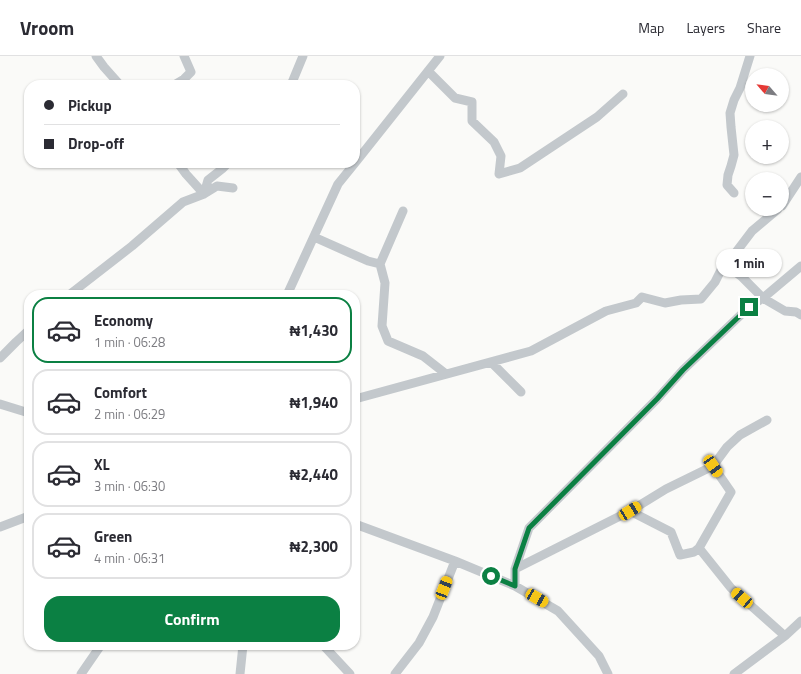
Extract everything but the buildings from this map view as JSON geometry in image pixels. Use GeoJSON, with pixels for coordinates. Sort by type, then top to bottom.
{"type":"FeatureCollection","features":[{"type":"Feature","properties":{"kind":"street"},"geometry":{"type":"LineString","coordinates":[[96,56],[116,80]]}},
{"type":"Feature","properties":{"kind":"street"},"geometry":{"type":"LineString","coordinates":[[181,80],[191,72],[184,56]]}},
{"type":"Feature","properties":{"kind":"street"},"geometry":{"type":"LineString","coordinates":[[293,80],[303,56]]}},
{"type":"Feature","properties":{"kind":"street"},"geometry":{"type":"LineString","coordinates":[[360,157],[440,56]]}},
{"type":"Feature","properties":{"kind":"street"},"geometry":{"type":"LineString","coordinates":[[734,193],[727,185],[728,175],[732,166],[734,155],[730,113],[750,56]]}},
{"type":"Feature","properties":{"kind":"street"},"geometry":{"type":"LineString","coordinates":[[428,71],[455,98],[472,102],[472,121],[494,142],[501,156],[499,174],[520,168],[597,117],[622,94]]}},
{"type":"Feature","properties":{"kind":"street"},"geometry":{"type":"LineString","coordinates":[[182,168],[204,194]]}},
{"type":"Feature","properties":{"kind":"street"},"geometry":{"type":"LineString","coordinates":[[204,194],[208,180],[223,168]]}},
{"type":"Feature","properties":{"kind":"street"},"geometry":{"type":"LineString","coordinates":[[289,290],[338,184],[351,168]]}},
{"type":"Feature","properties":{"kind":"street"},"geometry":{"type":"LineString","coordinates":[[789,195],[801,177]]}},
{"type":"Feature","properties":{"kind":"street"},"geometry":{"type":"LineString","coordinates":[[75,290],[132,246],[183,202],[204,194],[217,186],[233,188]]}},
{"type":"Feature","properties":{"kind":"street"},"geometry":{"type":"LineString","coordinates":[[403,211],[380,264],[385,283],[382,326],[388,341],[423,356],[446,374]]}},
{"type":"Feature","properties":{"kind":"street"},"geometry":{"type":"LineString","coordinates":[[360,398],[531,351],[606,311],[636,303],[642,297],[665,303],[681,300],[701,299],[715,282],[721,270],[752,231],[770,216]]}},
{"type":"Feature","properties":{"kind":"street"},"geometry":{"type":"LineString","coordinates":[[314,237],[368,261],[380,264]]}},
{"type":"Feature","properties":{"kind":"street"},"geometry":{"type":"LineString","coordinates":[[515,586],[515,569],[529,528],[657,399],[683,370],[749,307],[763,298],[801,266]]}},
{"type":"Feature","properties":{"kind":"street"},"geometry":{"type":"LineString","coordinates":[[721,270],[730,268],[741,276],[763,298],[785,311],[796,312],[801,315]]}},
{"type":"Feature","properties":{"kind":"street"},"geometry":{"type":"LineString","coordinates":[[0,358],[24,335]]}},
{"type":"Feature","properties":{"kind":"street"},"geometry":{"type":"LineString","coordinates":[[491,362],[522,392]]}},
{"type":"Feature","properties":{"kind":"street"},"geometry":{"type":"LineString","coordinates":[[0,404],[24,411]]}},
{"type":"Feature","properties":{"kind":"street"},"geometry":{"type":"LineString","coordinates":[[515,569],[630,511],[666,489],[713,466],[727,447],[740,435],[767,420]]}},
{"type":"Feature","properties":{"kind":"street"},"geometry":{"type":"LineString","coordinates":[[630,511],[671,532],[680,555],[694,552],[699,548],[731,492],[713,466]]}},
{"type":"Feature","properties":{"kind":"street"},"geometry":{"type":"LineString","coordinates":[[0,527],[24,518]]}},
{"type":"Feature","properties":{"kind":"street"},"geometry":{"type":"LineString","coordinates":[[360,526],[455,560],[515,586],[558,611],[599,656],[608,674]]}},
{"type":"Feature","properties":{"kind":"street"},"geometry":{"type":"LineString","coordinates":[[699,548],[731,588],[788,633],[801,632]]}},
{"type":"Feature","properties":{"kind":"street"},"geometry":{"type":"LineString","coordinates":[[395,674],[419,643],[434,616],[455,560]]}},
{"type":"Feature","properties":{"kind":"street"},"geometry":{"type":"LineString","coordinates":[[734,674],[788,633],[801,621]]}},
{"type":"Feature","properties":{"kind":"street"},"geometry":{"type":"LineString","coordinates":[[81,674],[98,650]]}},
{"type":"Feature","properties":{"kind":"street"},"geometry":{"type":"LineString","coordinates":[[240,674],[242,650]]}},
{"type":"Feature","properties":{"kind":"street"},"geometry":{"type":"LineString","coordinates":[[328,650],[350,674]]}},
{"type":"Feature","properties":{"kind":"route"},"geometry":{"type":"LineString","coordinates":[[491,576],[515,586],[515,569],[529,528],[657,399],[683,370],[749,307]]}}]}
